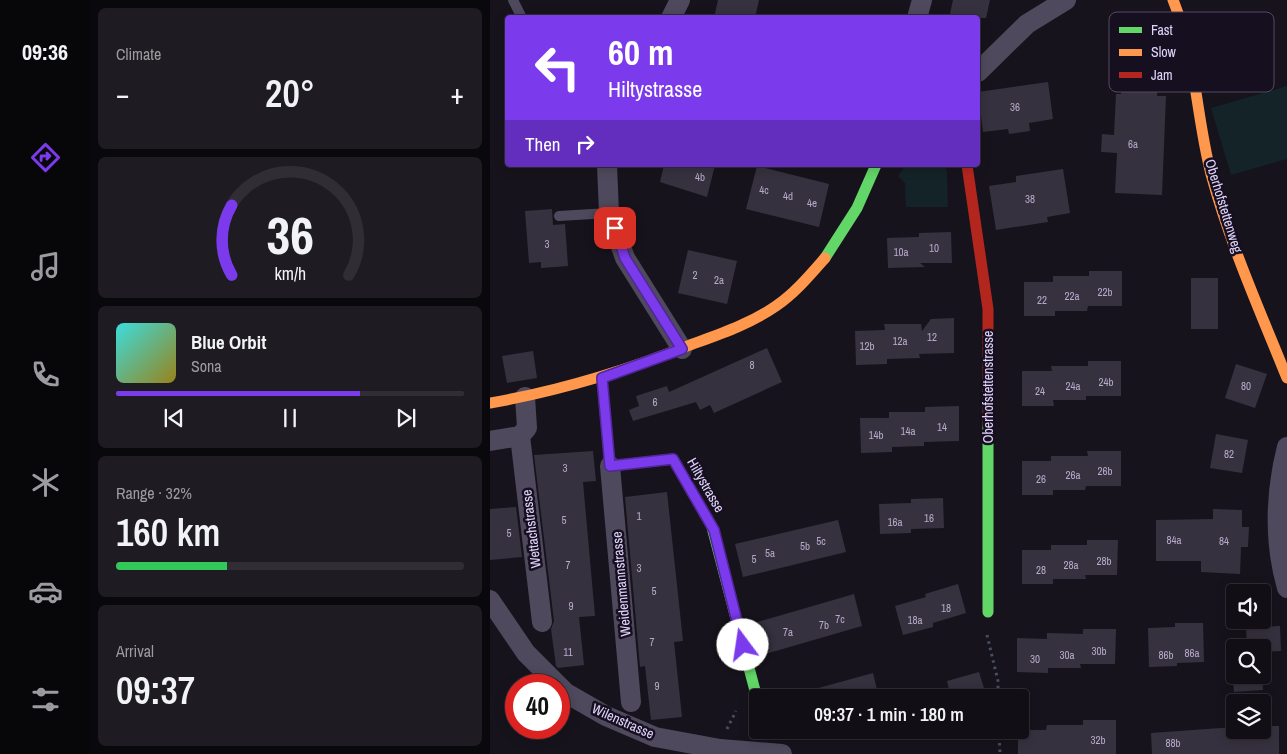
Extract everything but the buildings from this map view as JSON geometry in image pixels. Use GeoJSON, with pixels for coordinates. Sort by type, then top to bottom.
{"type":"FeatureCollection","features":[{"type":"Feature","properties":{"kind":"street"},"geometry":{"type":"LineString","coordinates":[[672,15],[680,0]]}},
{"type":"Feature","properties":{"kind":"street"},"geometry":{"type":"LineString","coordinates":[[918,15],[922,0]]}},
{"type":"Feature","properties":{"kind":"street"},"geometry":{"type":"LineString","coordinates":[[980,70],[1028,24],[1066,0]]}},
{"type":"Feature","properties":{"kind":"street","name":"Oberhofstettenweg"},"geometry":{"type":"LineString","coordinates":[[1173,0],[1179,12]]}},
{"type":"Feature","properties":{"kind":"street","name":"Oberhofstettenweg"},"geometry":{"type":"LineString","coordinates":[[1196,92],[1211,173],[1241,261],[1287,378]]}},
{"type":"Feature","properties":{"kind":"street"},"geometry":{"type":"LineString","coordinates":[[607,167],[609,213],[625,258],[682,349]]}},
{"type":"Feature","properties":{"kind":"street"},"geometry":{"type":"LineString","coordinates":[[490,403],[525,398],[602,378],[682,349],[759,317],[801,284],[826,255],[864,197],[875,167]]}},
{"type":"Feature","properties":{"kind":"street","name":"Oberhofstettenstrasse"},"geometry":{"type":"LineString","coordinates":[[967,167],[988,309],[988,612]]}},
{"type":"Feature","properties":{"kind":"street"},"geometry":{"type":"LineString","coordinates":[[602,378],[610,466]]}},
{"type":"Feature","properties":{"kind":"street"},"geometry":{"type":"LineString","coordinates":[[490,441],[520,436],[528,428],[525,398]]}},
{"type":"Feature","properties":{"kind":"street","name":"Wettachstrasse"},"geometry":{"type":"LineString","coordinates":[[520,436],[542,622]]}},
{"type":"Feature","properties":{"kind":"street"},"geometry":{"type":"LineString","coordinates":[[1287,447],[1282,467],[1278,514],[1280,564],[1287,588]]}},
{"type":"Feature","properties":{"kind":"street","name":"Hiltystrasse"},"geometry":{"type":"LineString","coordinates":[[610,466],[673,459],[714,530],[755,689]]}},
{"type":"Feature","properties":{"kind":"street","name":"Weidenmannstrasse"},"geometry":{"type":"LineString","coordinates":[[610,466],[631,702]]}},
{"type":"Feature","properties":{"kind":"street","name":"Wilenstrasse"},"geometry":{"type":"LineString","coordinates":[[490,600],[526,654],[547,674]]}},
{"type":"Feature","properties":{"kind":"street","name":"Wilenstrasse"},"geometry":{"type":"LineString","coordinates":[[570,694],[606,716],[655,737],[720,748],[782,754]]}},
{"type":"Feature","properties":{"kind":"lane"},"geometry":{"type":"LineString","coordinates":[[513,0],[520,15]]}},
{"type":"Feature","properties":{"kind":"lane"},"geometry":{"type":"LineString","coordinates":[[559,216],[609,213]]}},
{"type":"Feature","properties":{"kind":"path"},"geometry":{"type":"LineString","coordinates":[[988,612],[987,642],[998,681],[998,689]]}},
{"type":"Feature","properties":{"kind":"path"},"geometry":{"type":"LineString","coordinates":[[720,748],[734,711],[742,709]]}},
{"type":"Feature","properties":{"kind":"path"},"geometry":{"type":"LineString","coordinates":[[999,739],[1000,754]]}},
{"type":"Feature","properties":{"kind":"shaded area"},"geometry":{"type":"Polygon","coordinates":[[[1287,86],[1287,159],[1231,175],[1211,108],[1266,92],[1274,92],[1274,90],[1287,86]]]}},
{"type":"Feature","properties":{"kind":"shaded area"},"geometry":{"type":"Polygon","coordinates":[[[905,167],[945,167],[947,171],[948,207],[906,207],[905,183],[898,176],[905,167]]]}},
{"type":"Feature","properties":{"kind":"traffic: fast"},"geometry":{"type":"LineString","coordinates":[[825,258],[857,208],[875,167]]}},
{"type":"Feature","properties":{"kind":"traffic: fast"},"geometry":{"type":"LineString","coordinates":[[988,425],[988,612]]}},
{"type":"Feature","properties":{"kind":"traffic: fast"},"geometry":{"type":"LineString","coordinates":[[712,527],[755,689]]}},
{"type":"Feature","properties":{"kind":"traffic: slow"},"geometry":{"type":"LineString","coordinates":[[1173,0],[1178,12]]}},
{"type":"Feature","properties":{"kind":"traffic: slow"},"geometry":{"type":"LineString","coordinates":[[1196,92],[1211,174],[1227,226],[1287,378]]}},
{"type":"Feature","properties":{"kind":"traffic: slow"},"geometry":{"type":"LineString","coordinates":[[490,403],[541,393],[592,379],[641,363],[734,328],[756,318],[783,301],[802,284],[825,258]]}},
{"type":"Feature","properties":{"kind":"traffic: jam"},"geometry":{"type":"LineString","coordinates":[[967,167],[988,309],[988,425]]}},
{"type":"Feature","properties":{"kind":"traffic: jam"},"geometry":{"type":"LineString","coordinates":[[602,379],[610,466],[673,459],[712,527]]}},
{"type":"Feature","properties":{"kind":"route"},"geometry":{"type":"LineString","coordinates":[[615,228],[625,258],[682,349],[602,378],[610,466],[673,459],[714,530],[743,645]]}}]}
